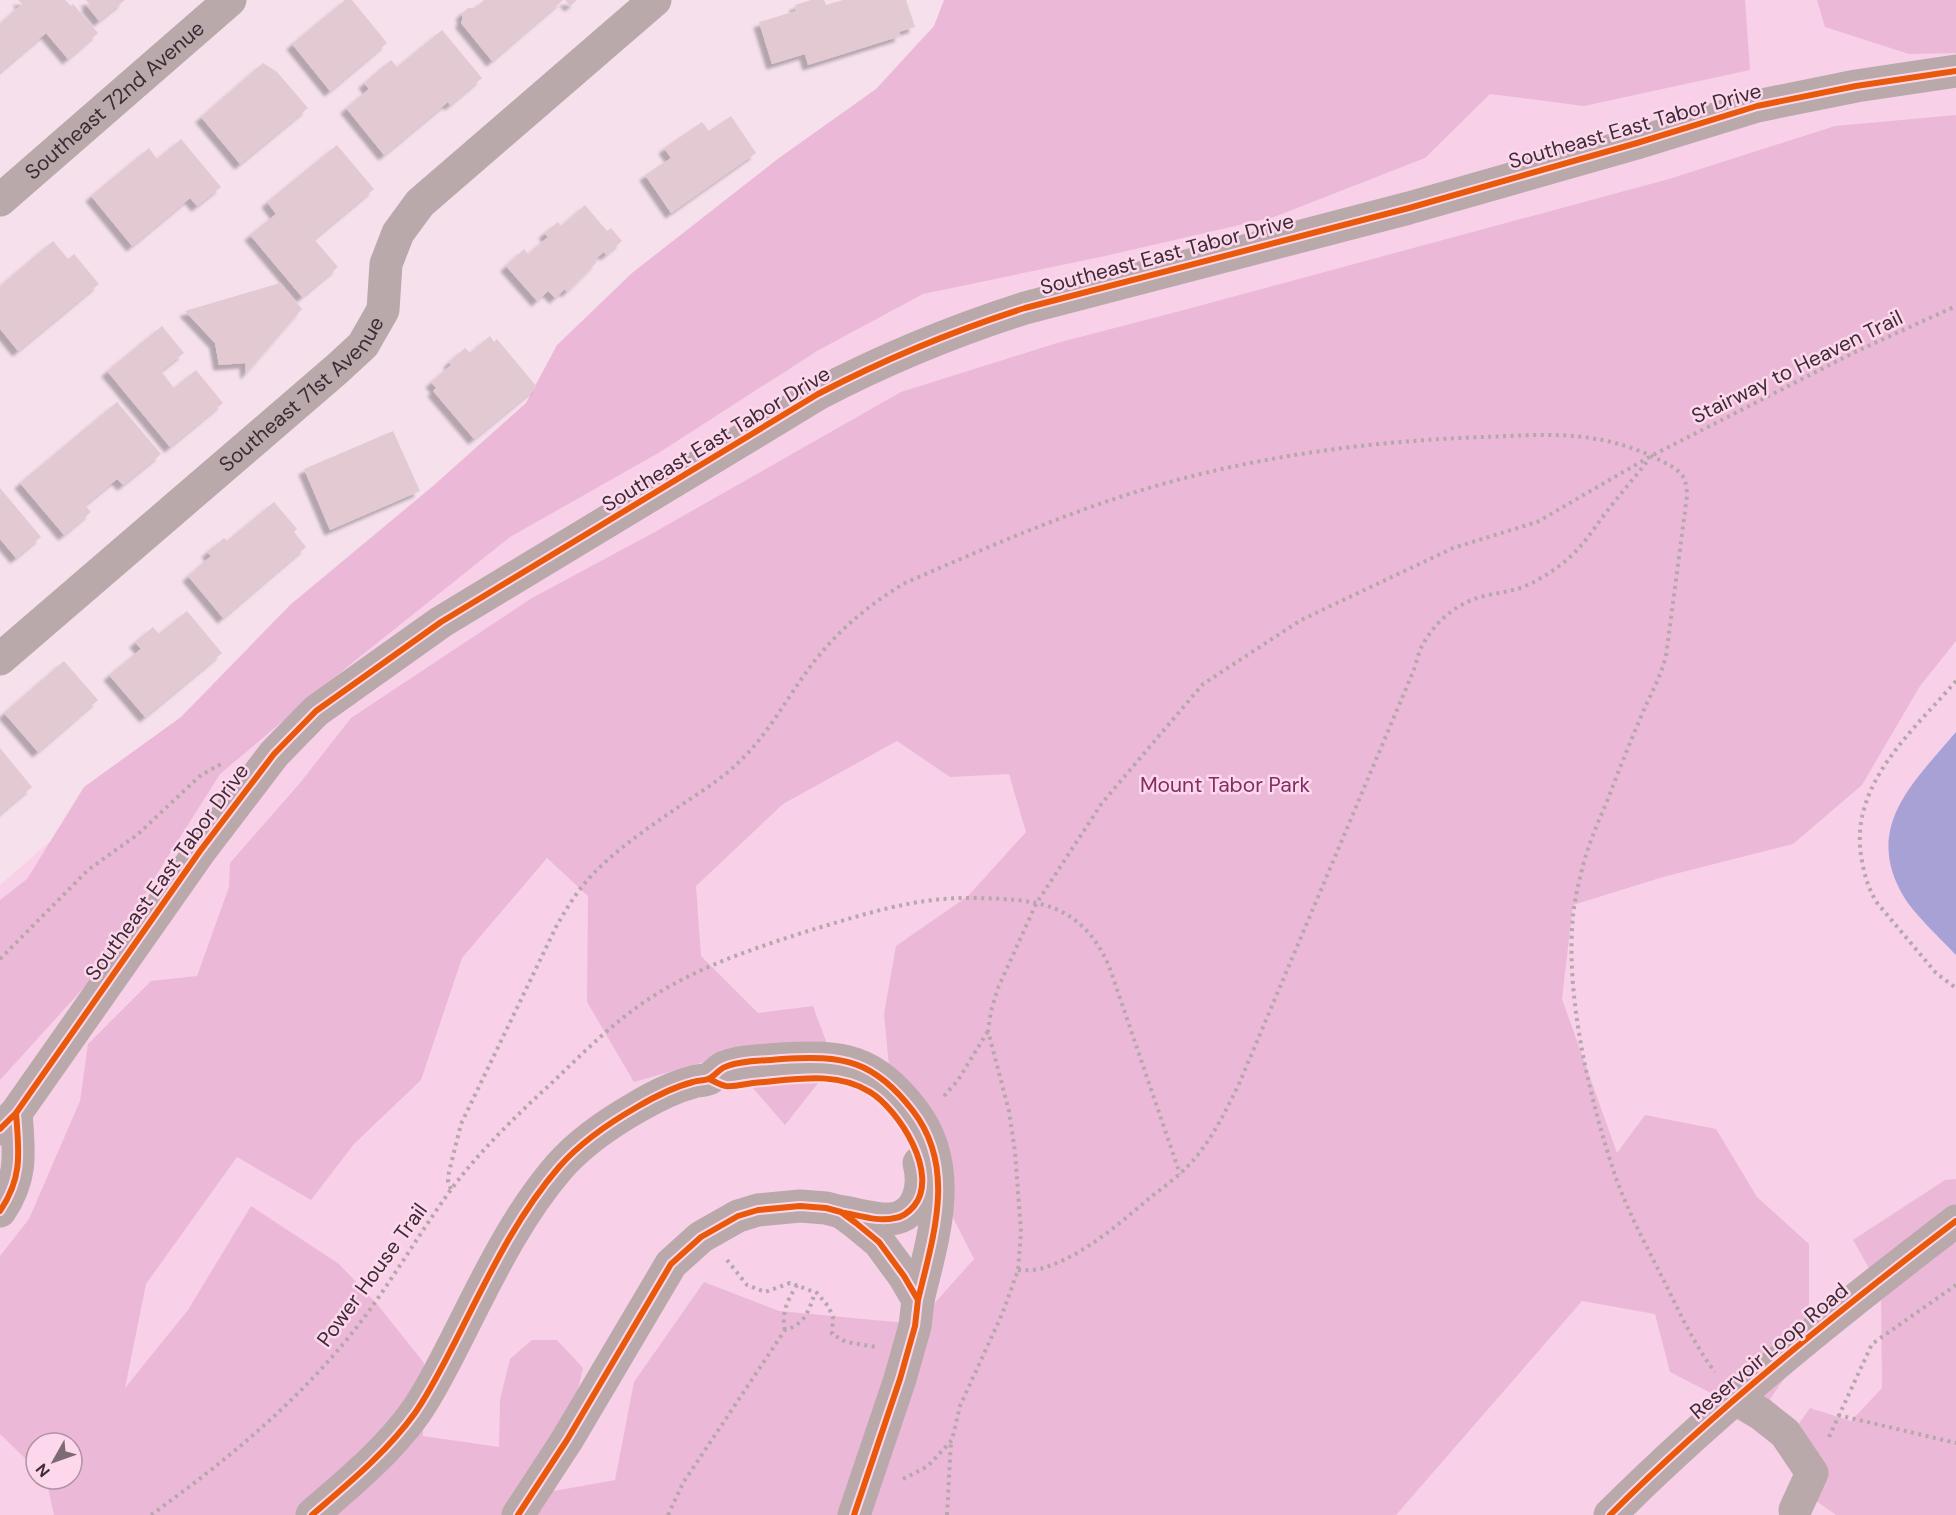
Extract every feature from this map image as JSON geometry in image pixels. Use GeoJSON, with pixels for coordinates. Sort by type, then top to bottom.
{"type":"FeatureCollection","features":[{"type":"Feature","properties":{"kind":"street","name":"Southeast 72nd Avenue"},"geometry":{"type":"LineString","coordinates":[[0,200],[230,0]]}},
{"type":"Feature","properties":{"kind":"street","name":"Southeast 71st Avenue"},"geometry":{"type":"LineString","coordinates":[[0,659],[363,345],[383,310],[386,264],[398,233],[420,203],[655,0]]}},
{"type":"Feature","properties":{"kind":"street","name":"Southeast East Tabor Drive"},"geometry":{"type":"LineString","coordinates":[[8,1121],[193,860],[255,777],[316,711],[441,622],[818,394],[913,348],[1024,308],[1409,208],[1757,106],[1856,86],[1956,71]]}},
{"type":"Feature","properties":{"kind":"street"},"geometry":{"type":"LineString","coordinates":[[312,1515],[371,1464],[415,1412],[432,1385],[507,1243],[539,1193],[560,1166],[586,1141],[635,1108],[684,1085],[709,1079],[725,1067],[754,1062],[817,1057],[859,1064],[873,1071],[900,1096],[917,1116],[932,1140],[938,1168],[935,1233],[918,1300],[915,1326],[900,1379],[854,1515]]}},
{"type":"Feature","properties":{"kind":"street"},"geometry":{"type":"LineString","coordinates":[[518,1515],[567,1440],[662,1276],[683,1251],[719,1225],[758,1210],[800,1206],[826,1208],[873,1218],[894,1218],[909,1211],[918,1200],[921,1172],[918,1158],[905,1129],[872,1093],[855,1084],[837,1079],[805,1078],[727,1086],[709,1079]]}},
{"type":"Feature","properties":{"kind":"street"},"geometry":{"type":"LineString","coordinates":[[0,1211],[11,1192],[19,1161],[8,1121]]}},
{"type":"Feature","properties":{"kind":"street"},"geometry":{"type":"LineString","coordinates":[[841,1212],[879,1242],[918,1300]]}},
{"type":"Feature","properties":{"kind":"street","name":"Reservoir Loop Road"},"geometry":{"type":"LineString","coordinates":[[1610,1515],[1691,1436],[1880,1280],[1956,1221]]}},
{"type":"Feature","properties":{"kind":"street"},"geometry":{"type":"LineString","coordinates":[[1736,1399],[1761,1414],[1785,1433],[1812,1473],[1795,1510]]}},
{"type":"Feature","properties":{"kind":"path"},"geometry":{"type":"LineString","coordinates":[[451,1189],[448,1182],[449,1172],[461,1124],[556,927],[570,903],[592,875],[625,846],[725,775],[742,759],[774,723],[810,668],[832,640],[856,617],[897,587],[1091,506],[1160,484],[1234,467],[1309,453],[1422,441],[1530,435],[1594,438],[1614,442],[1651,456],[1683,474],[1687,488],[1666,656],[1660,678],[1641,717],[1584,861],[1573,913],[1572,967],[1580,1031],[1590,1086],[1617,1180],[1638,1228],[1704,1357],[1736,1399]]}},
{"type":"Feature","properties":{"kind":"path"},"geometry":{"type":"LineString","coordinates":[[1018,1270],[1029,1271],[1044,1268],[1077,1252],[1125,1218],[1180,1174],[1199,1154],[1222,1119],[1239,1084],[1429,634],[1458,606],[1484,596],[1522,588],[1561,565],[1579,550],[1651,456]]}},
{"type":"Feature","properties":{"kind":"path"},"geometry":{"type":"LineString","coordinates":[[1956,681],[1901,743],[1878,774],[1866,798],[1859,844],[1867,881],[1878,904],[1936,973],[1956,988]]}},
{"type":"Feature","properties":{"kind":"path"},"geometry":{"type":"LineString","coordinates":[[0,959],[88,870],[137,835],[201,775],[224,763],[234,764],[255,777]]}},
{"type":"Feature","properties":{"kind":"path"},"geometry":{"type":"LineString","coordinates":[[940,1099],[958,1080],[988,1031]]}},
{"type":"Feature","properties":{"kind":"path"},"geometry":{"type":"LineString","coordinates":[[947,1515],[952,1440],[960,1406],[1003,1312],[1018,1270],[1021,1232],[1015,1152],[1009,1111],[988,1031]]}},
{"type":"Feature","properties":{"kind":"path"},"geometry":{"type":"LineString","coordinates":[[730,1265],[747,1285],[765,1292],[790,1283],[815,1292],[828,1306],[833,1317],[832,1334],[846,1342],[878,1347]]}},
{"type":"Feature","properties":{"kind":"path"},"geometry":{"type":"LineString","coordinates":[[785,1330],[783,1322],[788,1300],[797,1285]]}},
{"type":"Feature","properties":{"kind":"path"},"geometry":{"type":"LineString","coordinates":[[1812,1473],[1872,1344],[1956,1285]]}},
{"type":"Feature","properties":{"kind":"path"},"geometry":{"type":"LineString","coordinates":[[668,1515],[682,1483],[785,1330],[796,1327],[809,1313],[815,1292]]}},
{"type":"Feature","properties":{"kind":"path"},"geometry":{"type":"LineString","coordinates":[[1838,1415],[1956,1443]]}},
{"type":"Feature","properties":{"kind":"path"},"geometry":{"type":"LineString","coordinates":[[897,1481],[928,1466],[952,1440]]}},
{"type":"Feature","properties":{"kind":"green space"},"geometry":{"type":"Polygon","coordinates":[[[944,0],[1745,0],[1750,70],[1584,106],[1490,94],[1425,158],[1274,217],[1105,256],[923,294],[817,351],[660,452],[510,537],[347,667],[220,774],[157,874],[107,962],[0,1080],[0,900],[27,879],[84,787],[181,717],[290,605],[433,486],[526,403],[557,345],[632,273],[779,158],[876,89],[934,26],[944,0]]]}},
{"type":"Feature","properties":{"kind":"green space","name":"Mount Tabor Park"},"geometry":{"type":"Polygon","coordinates":[[[1009,0],[1956,0],[1956,1515],[0,1515],[0,885],[580,382],[1009,0]]]}},
{"type":"Feature","properties":{"kind":"green space"},"geometry":{"type":"Polygon","coordinates":[[[1817,0],[1956,0],[1956,53],[1909,54],[1825,27],[1817,0]]]}},
{"type":"Feature","properties":{"kind":"green space","name":"Mount Tabor Park"},"geometry":{"type":"Polygon","coordinates":[[[1956,115],[1956,641],[1920,686],[1862,785],[1793,844],[1663,877],[1573,905],[1562,999],[1617,1153],[1645,1115],[1716,1129],[1757,1197],[1809,1244],[1809,1342],[1758,1417],[1670,1372],[1655,1314],[1582,1301],[1396,1515],[54,1515],[49,1491],[84,1491],[84,1431],[24,1431],[24,1457],[0,1434],[0,1256],[29,1219],[80,1101],[88,1044],[151,981],[197,976],[229,887],[230,863],[300,783],[351,718],[532,598],[653,533],[901,392],[1057,343],[1669,179],[1835,126],[1956,115]],[[897,741],[783,804],[696,886],[701,956],[758,1013],[813,1006],[834,1063],[785,1125],[725,1056],[634,1082],[587,1002],[588,896],[547,858],[462,958],[421,1080],[354,1144],[311,1200],[237,1157],[146,1284],[125,1388],[188,1310],[251,1206],[339,1264],[377,1304],[424,1363],[423,1436],[499,1447],[500,1400],[510,1359],[532,1340],[557,1340],[583,1368],[554,1491],[615,1480],[634,1382],[704,1282],[779,1311],[916,1324],[974,1259],[892,1098],[884,1014],[896,946],[968,896],[1026,832],[1009,774],[950,777],[897,741]]]}},
{"type":"Feature","properties":{"kind":"green space"},"geometry":{"type":"Polygon","coordinates":[[[1956,1179],[1956,1515],[1836,1515],[1808,1495],[1783,1446],[1810,1408],[1851,1421],[1882,1388],[1881,1289],[1853,1240],[1945,1180],[1956,1179]]]}},
{"type":"Feature","properties":{"kind":"shaded area"},"geometry":{"type":"Polygon","coordinates":[[[1956,732],[1956,955],[1908,904],[1892,872],[1888,849],[1891,827],[1898,807],[1924,769],[1956,732]]]}},
{"type":"Feature","properties":{"kind":"building"},"geometry":{"type":"Polygon","coordinates":[[[18,0],[65,0],[71,6],[73,4],[98,33],[68,59],[46,33],[0,72],[0,24],[22,4],[18,0]]]}},
{"type":"Feature","properties":{"kind":"building"},"geometry":{"type":"Polygon","coordinates":[[[86,0],[125,0],[99,21],[87,6],[89,4],[86,0]]]}},
{"type":"Feature","properties":{"kind":"building"},"geometry":{"type":"Polygon","coordinates":[[[345,0],[352,0],[387,43],[330,91],[292,44],[345,0]]]}},
{"type":"Feature","properties":{"kind":"building"},"geometry":{"type":"Polygon","coordinates":[[[484,0],[563,0],[492,61],[461,23],[463,17],[461,14],[468,8],[475,8],[484,0]]]}},
{"type":"Feature","properties":{"kind":"building"},"geometry":{"type":"Polygon","coordinates":[[[565,0],[577,0],[570,6],[565,0]]]}},
{"type":"Feature","properties":{"kind":"building"},"geometry":{"type":"Polygon","coordinates":[[[811,0],[824,0],[826,5],[843,0],[906,0],[915,27],[899,32],[901,36],[808,65],[805,54],[772,64],[759,22],[796,11],[795,5],[811,0]]]}},
{"type":"Feature","properties":{"kind":"building"},"geometry":{"type":"Polygon","coordinates":[[[442,30],[482,78],[450,105],[448,102],[384,155],[346,108],[369,89],[364,83],[391,60],[397,67],[442,30]]]}},
{"type":"Feature","properties":{"kind":"building"},"geometry":{"type":"Polygon","coordinates":[[[263,63],[277,72],[308,108],[240,164],[201,117],[263,63]]]}},
{"type":"Feature","properties":{"kind":"building"},"geometry":{"type":"Polygon","coordinates":[[[731,116],[756,153],[671,213],[645,175],[671,158],[664,148],[702,122],[709,131],[731,116]]]}},
{"type":"Feature","properties":{"kind":"building"},"geometry":{"type":"Polygon","coordinates":[[[181,139],[221,187],[197,206],[190,198],[132,246],[91,196],[149,148],[157,159],[181,139]]]}},
{"type":"Feature","properties":{"kind":"building"},"geometry":{"type":"Polygon","coordinates":[[[337,145],[374,189],[314,239],[338,267],[302,297],[250,235],[276,214],[267,202],[337,145]]]}},
{"type":"Feature","properties":{"kind":"building"},"geometry":{"type":"Polygon","coordinates":[[[585,205],[607,231],[611,228],[622,241],[606,255],[604,252],[594,260],[597,262],[567,292],[565,289],[555,298],[548,291],[537,301],[506,266],[524,249],[528,254],[548,237],[544,233],[558,222],[561,226],[585,205]]]}},
{"type":"Feature","properties":{"kind":"building"},"geometry":{"type":"Polygon","coordinates":[[[53,241],[68,259],[74,254],[99,284],[18,351],[0,329],[0,286],[53,241]]]}},
{"type":"Feature","properties":{"kind":"building"},"geometry":{"type":"Polygon","coordinates":[[[280,283],[302,309],[246,374],[245,363],[219,365],[215,343],[185,311],[280,283]]]}},
{"type":"Feature","properties":{"kind":"building"},"geometry":{"type":"Polygon","coordinates":[[[162,326],[184,353],[161,371],[174,388],[196,370],[223,403],[170,447],[107,371],[162,326]]]}},
{"type":"Feature","properties":{"kind":"building"},"geometry":{"type":"Polygon","coordinates":[[[490,336],[494,342],[497,339],[537,387],[474,439],[433,391],[436,388],[431,382],[451,365],[449,362],[465,348],[470,353],[490,336]]]}},
{"type":"Feature","properties":{"kind":"building"},"geometry":{"type":"Polygon","coordinates":[[[117,402],[161,454],[123,485],[117,479],[85,505],[91,512],[64,535],[20,483],[117,402]]]}},
{"type":"Feature","properties":{"kind":"building"},"geometry":{"type":"Polygon","coordinates":[[[393,431],[420,491],[330,530],[304,469],[393,431]]]}},
{"type":"Feature","properties":{"kind":"building"},"geometry":{"type":"Polygon","coordinates":[[[0,488],[41,537],[16,558],[0,539],[0,488]]]}},
{"type":"Feature","properties":{"kind":"building"},"geometry":{"type":"Polygon","coordinates":[[[274,502],[297,529],[294,532],[306,547],[223,618],[188,576],[211,556],[207,552],[224,538],[227,541],[274,502]]]}},
{"type":"Feature","properties":{"kind":"building"},"geometry":{"type":"Polygon","coordinates":[[[187,611],[222,653],[145,717],[109,675],[141,649],[135,642],[153,627],[159,634],[187,611]]]}},
{"type":"Feature","properties":{"kind":"building"},"geometry":{"type":"Polygon","coordinates":[[[64,661],[98,700],[38,752],[4,713],[64,661]]]}},
{"type":"Feature","properties":{"kind":"building"},"geometry":{"type":"Polygon","coordinates":[[[0,748],[32,787],[0,814],[0,748]]]}},
{"type":"Feature","properties":{"kind":"cycle path"},"geometry":{"type":"LineString","coordinates":[[0,1129],[16,1113],[200,851],[274,754],[316,711],[441,622],[818,394],[920,346],[1025,308],[1409,208],[1757,106],[1856,86],[1956,71]]}},
{"type":"Feature","properties":{"kind":"cycle path"},"geometry":{"type":"LineString","coordinates":[[312,1515],[379,1454],[415,1413],[437,1377],[515,1229],[543,1187],[567,1158],[626,1113],[671,1089],[708,1079],[725,1067],[746,1062],[782,1059],[840,1060],[870,1071],[899,1094],[913,1111],[926,1133],[934,1156],[938,1179],[935,1228],[918,1300]]}},
{"type":"Feature","properties":{"kind":"cycle path"},"geometry":{"type":"LineString","coordinates":[[709,1079],[729,1086],[798,1079],[828,1079],[857,1085],[881,1101],[893,1113],[913,1144],[922,1177],[921,1193],[914,1206],[906,1214],[898,1217],[876,1219],[845,1213]]}},
{"type":"Feature","properties":{"kind":"cycle path"},"geometry":{"type":"LineString","coordinates":[[0,1211],[13,1187],[18,1164],[16,1113]]}},
{"type":"Feature","properties":{"kind":"cycle path"},"geometry":{"type":"LineString","coordinates":[[518,1515],[567,1440],[671,1264],[701,1237],[738,1216],[758,1210],[800,1206],[841,1212],[856,1223],[879,1242],[918,1300],[915,1326],[900,1379],[854,1515]]}},
{"type":"Feature","properties":{"kind":"cycle path"},"geometry":{"type":"LineString","coordinates":[[1610,1515],[1692,1437],[1778,1362],[1956,1221]]}}]}
